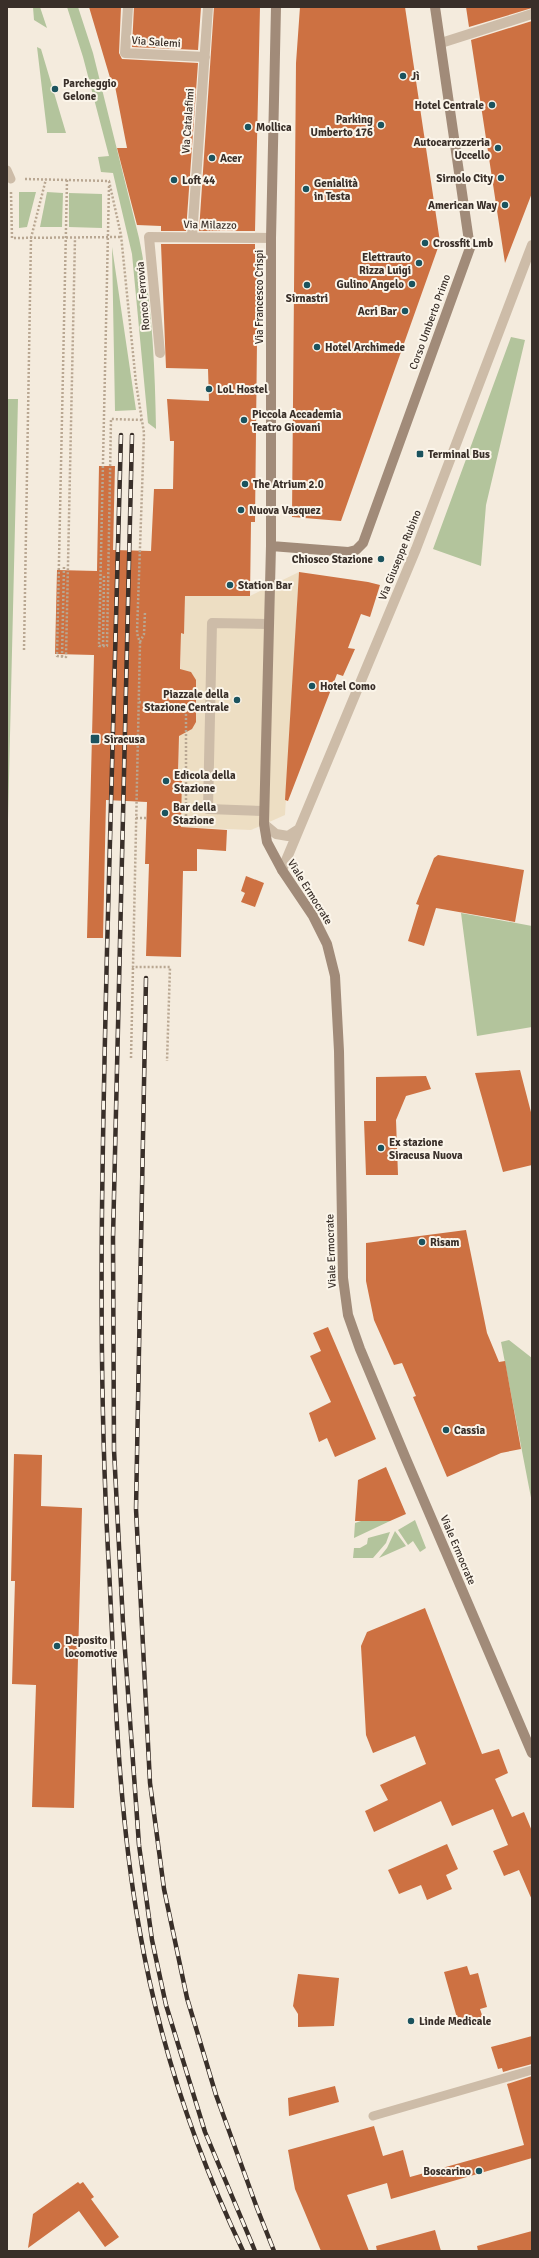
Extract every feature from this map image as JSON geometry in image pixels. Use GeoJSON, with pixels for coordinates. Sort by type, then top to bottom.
{"type":"FeatureCollection","features":[{"type":"Feature","properties":{"kind":"main road","name":"Via Francesco Crispi"},"geometry":{"type":"LineString","coordinates":[[269,624],[271,546],[271,238],[276,7]]}},
{"type":"Feature","properties":{"kind":"main road","name":"Corso Umberto Primo"},"geometry":{"type":"LineString","coordinates":[[271,546],[348,552],[356,550],[363,543],[470,248],[435,7]]}},
{"type":"Feature","properties":{"kind":"main road","name":"Viale Ermocrate"},"geometry":{"type":"LineString","coordinates":[[269,624],[264,824],[267,842],[282,870],[313,916],[327,944],[335,976],[339,1051],[343,1278],[348,1315],[360,1349],[402,1451],[532,1753]]}},
{"type":"Feature","properties":{"kind":"street","name":"Via Salemi"},"geometry":{"type":"LineString","coordinates":[[128,7],[125,53],[205,57]]}},
{"type":"Feature","properties":{"kind":"street","name":"Via Catalafimi"},"geometry":{"type":"LineString","coordinates":[[192,236],[208,7]]}},
{"type":"Feature","properties":{"kind":"street"},"geometry":{"type":"LineString","coordinates":[[441,43],[532,14]]}},
{"type":"Feature","properties":{"kind":"street","name":"Via Milazzo"},"geometry":{"type":"LineString","coordinates":[[149,237],[192,236],[271,238]]}},
{"type":"Feature","properties":{"kind":"street","name":"Ronco Ferrovia"},"geometry":{"type":"LineString","coordinates":[[149,237],[160,353]]}},
{"type":"Feature","properties":{"kind":"street","name":"Via Giuseppe Rubino"},"geometry":{"type":"LineString","coordinates":[[282,870],[416,549],[532,245]]}},
{"type":"Feature","properties":{"kind":"street"},"geometry":{"type":"LineString","coordinates":[[264,810],[208,809],[212,623],[269,624]]}},
{"type":"Feature","properties":{"kind":"street"},"geometry":{"type":"LineString","coordinates":[[264,824],[276,834],[288,836],[299,829]]}},
{"type":"Feature","properties":{"kind":"lane"},"geometry":{"type":"LineString","coordinates":[[373,2116],[532,2070]]}},
{"type":"Feature","properties":{"kind":"path"},"geometry":{"type":"LineString","coordinates":[[109,181],[46,179],[9,174],[12,238],[121,237]]}},
{"type":"Feature","properties":{"kind":"path"},"geometry":{"type":"LineString","coordinates":[[24,650],[31,238],[46,179]]}},
{"type":"Feature","properties":{"kind":"path"},"geometry":{"type":"LineString","coordinates":[[67,180],[57,656],[62,657],[66,657],[75,238]]}},
{"type":"Feature","properties":{"kind":"path"},"geometry":{"type":"LineString","coordinates":[[109,181],[121,237],[144,433],[137,633],[140,643],[131,1058]]}},
{"type":"Feature","properties":{"kind":"path"},"geometry":{"type":"LineString","coordinates":[[109,181],[99,646],[103,646],[111,419],[142,420]]}},
{"type":"Feature","properties":{"kind":"path"},"geometry":{"type":"LineString","coordinates":[[59,566],[68,566]]}},
{"type":"Feature","properties":{"kind":"path"},"geometry":{"type":"LineString","coordinates":[[62,657],[64,566]]}},
{"type":"Feature","properties":{"kind":"path"},"geometry":{"type":"LineString","coordinates":[[100,576],[106,576]]}},
{"type":"Feature","properties":{"kind":"path"},"geometry":{"type":"LineString","coordinates":[[140,643],[144,634],[144,612]]}},
{"type":"Feature","properties":{"kind":"path"},"geometry":{"type":"LineString","coordinates":[[139,702],[149,702]]}},
{"type":"Feature","properties":{"kind":"path"},"geometry":{"type":"LineString","coordinates":[[181,819],[186,819],[186,705]]}},
{"type":"Feature","properties":{"kind":"path"},"geometry":{"type":"LineString","coordinates":[[136,818],[146,818]]}},
{"type":"Feature","properties":{"kind":"path"},"geometry":{"type":"LineString","coordinates":[[133,966],[170,967],[167,1062]]}},
{"type":"Feature","properties":{"kind":"green space"},"geometry":{"type":"Polygon","coordinates":[[[33,7],[40,7],[47,28],[34,20],[33,7]]]}},
{"type":"Feature","properties":{"kind":"green space"},"geometry":{"type":"Polygon","coordinates":[[[67,7],[78,7],[93,53],[139,238],[150,309],[155,381],[156,429],[148,423],[132,254],[113,173],[101,172],[98,157],[109,156],[83,57],[67,7]]]}},
{"type":"Feature","properties":{"kind":"green space"},"geometry":{"type":"Polygon","coordinates":[[[37,47],[41,49],[66,133],[47,133],[37,47]]]}},
{"type":"Feature","properties":{"kind":"green space"},"geometry":{"type":"Polygon","coordinates":[[[19,192],[36,192],[27,227],[19,228],[19,192]]]}},
{"type":"Feature","properties":{"kind":"green space"},"geometry":{"type":"Polygon","coordinates":[[[47,192],[63,193],[62,227],[40,227],[47,192]]]}},
{"type":"Feature","properties":{"kind":"green space"},"geometry":{"type":"Polygon","coordinates":[[[69,193],[102,194],[102,228],[69,227],[69,193]]]}},
{"type":"Feature","properties":{"kind":"green space"},"geometry":{"type":"Polygon","coordinates":[[[112,247],[136,410],[115,411],[112,247]]]}},
{"type":"Feature","properties":{"kind":"green space"},"geometry":{"type":"Polygon","coordinates":[[[511,337],[525,340],[486,505],[481,566],[433,549],[511,337]]]}},
{"type":"Feature","properties":{"kind":"green space"},"geometry":{"type":"Polygon","coordinates":[[[7,399],[18,399],[7,862],[7,399]]]}},
{"type":"Feature","properties":{"kind":"green space"},"geometry":{"type":"Polygon","coordinates":[[[461,913],[532,926],[532,1027],[477,1036],[461,913]]]}},
{"type":"Feature","properties":{"kind":"green space"},"geometry":{"type":"Polygon","coordinates":[[[509,1340],[532,1358],[532,1503],[501,1342],[509,1340]]]}},
{"type":"Feature","properties":{"kind":"green space"},"geometry":{"type":"Polygon","coordinates":[[[415,1520],[426,1548],[420,1552],[413,1541],[408,1545],[398,1530],[415,1520]]]}},
{"type":"Feature","properties":{"kind":"green space"},"geometry":{"type":"Polygon","coordinates":[[[361,1521],[390,1521],[354,1538],[355,1523],[361,1521]]]}},
{"type":"Feature","properties":{"kind":"green space"},"geometry":{"type":"Polygon","coordinates":[[[395,1531],[406,1546],[379,1558],[387,1548],[395,1531]]]}},
{"type":"Feature","properties":{"kind":"green space"},"geometry":{"type":"Polygon","coordinates":[[[390,1532],[386,1543],[373,1558],[353,1558],[354,1548],[360,1548],[367,1544],[368,1538],[390,1532]]]}},
{"type":"Feature","properties":{"kind":"shaded area","name":"Piazzale della Stazione Centrale"},"geometry":{"type":"Polygon","coordinates":[[[299,572],[285,815],[251,830],[180,827],[181,775],[179,776],[179,765],[181,633],[184,633],[185,594],[198,596],[250,596],[299,572]]]}},
{"type":"Feature","properties":{"kind":"building"},"geometry":{"type":"Polygon","coordinates":[[[89,7],[121,7],[119,53],[122,59],[198,63],[186,231],[161,231],[161,226],[137,225],[117,148],[127,148],[114,81],[111,81],[89,7]]]}},
{"type":"Feature","properties":{"kind":"building"},"geometry":{"type":"Polygon","coordinates":[[[134,7],[201,7],[198,50],[132,47],[134,7]]]}},
{"type":"Feature","properties":{"kind":"building"},"geometry":{"type":"Polygon","coordinates":[[[214,7],[260,7],[255,231],[199,231],[214,7]]]}},
{"type":"Feature","properties":{"kind":"building"},"geometry":{"type":"Polygon","coordinates":[[[300,7],[405,7],[440,242],[341,521],[292,517],[296,63],[300,7]]]}},
{"type":"Feature","properties":{"kind":"building"},"geometry":{"type":"Polygon","coordinates":[[[466,7],[532,7],[532,8],[469,27],[466,7]]]}},
{"type":"Feature","properties":{"kind":"building"},"geometry":{"type":"Polygon","coordinates":[[[532,21],[532,193],[505,263],[471,40],[532,21]]]}},
{"type":"Feature","properties":{"kind":"building"},"geometry":{"type":"Polygon","coordinates":[[[161,244],[255,244],[255,250],[258,250],[255,522],[251,522],[250,596],[185,596],[184,634],[181,633],[180,669],[191,672],[196,680],[196,722],[192,729],[179,736],[178,776],[182,775],[181,827],[227,830],[226,851],[197,849],[197,871],[183,871],[181,957],[146,956],[149,864],[145,864],[147,802],[106,800],[103,938],[87,938],[94,655],[55,654],[57,570],[97,571],[99,466],[115,466],[113,550],[151,551],[154,489],[173,489],[174,441],[170,441],[167,399],[209,401],[208,369],[166,368],[161,244]]]}},
{"type":"Feature","properties":{"kind":"building"},"geometry":{"type":"Polygon","coordinates":[[[299,572],[380,585],[370,617],[361,614],[348,648],[355,649],[343,676],[337,674],[288,801],[285,800],[299,572]]]}},
{"type":"Feature","properties":{"kind":"building"},"geometry":{"type":"Polygon","coordinates":[[[438,855],[524,870],[515,922],[436,908],[424,946],[408,941],[419,905],[416,904],[434,858],[438,855]]]}},
{"type":"Feature","properties":{"kind":"building"},"geometry":{"type":"Polygon","coordinates":[[[246,876],[264,883],[255,907],[241,902],[245,893],[241,891],[246,876]]]}},
{"type":"Feature","properties":{"kind":"building"},"geometry":{"type":"Polygon","coordinates":[[[520,1070],[532,1116],[532,1165],[503,1172],[475,1073],[520,1070]]]}},
{"type":"Feature","properties":{"kind":"building"},"geometry":{"type":"Polygon","coordinates":[[[426,1076],[431,1089],[406,1096],[396,1120],[398,1175],[366,1175],[364,1121],[376,1121],[376,1077],[426,1076]]]}},
{"type":"Feature","properties":{"kind":"building"},"geometry":{"type":"Polygon","coordinates":[[[466,1230],[487,1333],[499,1362],[505,1361],[521,1449],[501,1453],[447,1477],[413,1397],[416,1396],[402,1363],[394,1365],[374,1320],[366,1281],[366,1243],[466,1230]]]}},
{"type":"Feature","properties":{"kind":"building"},"geometry":{"type":"Polygon","coordinates":[[[328,1327],[376,1439],[335,1457],[327,1438],[319,1442],[309,1413],[331,1402],[310,1356],[321,1351],[313,1333],[328,1327]]]}},
{"type":"Feature","properties":{"kind":"building","name":"Deposito locomotive"},"geometry":{"type":"Polygon","coordinates":[[[14,1454],[42,1455],[41,1506],[82,1508],[74,1808],[32,1807],[36,1685],[12,1684],[15,1581],[11,1581],[14,1454]]]}},
{"type":"Feature","properties":{"kind":"building"},"geometry":{"type":"Polygon","coordinates":[[[386,1467],[406,1514],[390,1521],[355,1521],[358,1480],[386,1467]]]}},
{"type":"Feature","properties":{"kind":"building"},"geometry":{"type":"Polygon","coordinates":[[[425,1608],[482,1754],[499,1749],[508,1773],[495,1779],[512,1817],[524,1812],[532,1831],[532,1900],[519,1870],[504,1876],[493,1851],[508,1845],[493,1809],[452,1826],[441,1801],[374,1832],[365,1811],[388,1800],[380,1785],[426,1764],[415,1736],[373,1753],[366,1735],[361,1646],[367,1632],[425,1608]]]}},
{"type":"Feature","properties":{"kind":"building"},"geometry":{"type":"Polygon","coordinates":[[[447,1844],[458,1869],[446,1875],[452,1889],[427,1900],[421,1885],[399,1894],[388,1870],[447,1844]]]}},
{"type":"Feature","properties":{"kind":"building"},"geometry":{"type":"Polygon","coordinates":[[[467,1966],[470,1975],[478,1973],[487,2007],[480,2009],[483,2018],[459,2025],[444,1972],[467,1966]]]}},
{"type":"Feature","properties":{"kind":"building"},"geometry":{"type":"Polygon","coordinates":[[[298,1974],[339,1978],[334,2026],[298,2027],[298,2014],[293,2006],[298,1974]]]}},
{"type":"Feature","properties":{"kind":"building"},"geometry":{"type":"Polygon","coordinates":[[[532,2036],[532,2064],[503,2072],[502,2068],[498,2069],[491,2047],[532,2036]]]}},
{"type":"Feature","properties":{"kind":"building"},"geometry":{"type":"Polygon","coordinates":[[[532,2076],[532,2158],[391,2199],[387,2183],[347,2195],[369,2251],[321,2251],[295,2189],[288,2150],[374,2126],[383,2156],[403,2150],[410,2177],[524,2145],[507,2084],[532,2076]]]}},
{"type":"Feature","properties":{"kind":"building"},"geometry":{"type":"Polygon","coordinates":[[[335,2086],[339,2102],[289,2116],[288,2098],[335,2086]]]}},
{"type":"Feature","properties":{"kind":"building"},"geometry":{"type":"Polygon","coordinates":[[[78,2182],[80,2184],[83,2182],[94,2197],[91,2199],[119,2237],[105,2247],[79,2211],[28,2248],[33,2214],[78,2182]]]}},
{"type":"Feature","properties":{"kind":"building"},"geometry":{"type":"Polygon","coordinates":[[[435,2230],[441,2251],[377,2251],[376,2246],[435,2230]]]}},
{"type":"Feature","properties":{"kind":"building"},"geometry":{"type":"Polygon","coordinates":[[[532,2231],[532,2251],[478,2251],[477,2246],[532,2231]]]}},
{"type":"Feature","properties":{"kind":"railway"},"geometry":{"type":"LineString","coordinates":[[121,435],[102,1183],[102,1338],[105,1492],[118,1748],[126,1838],[132,1883],[139,1927],[156,2010],[167,2052],[194,2133],[225,2212],[243,2251]]}},
{"type":"Feature","properties":{"kind":"railway"},"geometry":{"type":"LineString","coordinates":[[132,435],[113,1238],[114,1450],[123,1623],[139,1845],[152,1940],[166,2005],[205,2132],[255,2251]]}},
{"type":"Feature","properties":{"kind":"railway"},"geometry":{"type":"LineString","coordinates":[[146,978],[136,1509],[150,1783],[164,1889],[187,1998],[216,2095],[274,2251]]}},
{"type":"Feature","properties":{"kind":"place","name":"Jì"},"geometry":{"type":"Point","coordinates":[403,76]}},
{"type":"Feature","properties":{"kind":"place","name":"Parcheggio Gelone"},"geometry":{"type":"Point","coordinates":[55,89]}},
{"type":"Feature","properties":{"kind":"place","name":"Hotel Centrale"},"geometry":{"type":"Point","coordinates":[492,105]}},
{"type":"Feature","properties":{"kind":"place","name":"Parking Umberto 176"},"geometry":{"type":"Point","coordinates":[381,125]}},
{"type":"Feature","properties":{"kind":"place","name":"Mollica"},"geometry":{"type":"Point","coordinates":[248,127]}},
{"type":"Feature","properties":{"kind":"place","name":"Autocarrozzeria Uccello"},"geometry":{"type":"Point","coordinates":[498,148]}},
{"type":"Feature","properties":{"kind":"place","name":"Acer"},"geometry":{"type":"Point","coordinates":[212,158]}},
{"type":"Feature","properties":{"kind":"place","name":"Sirnolo City"},"geometry":{"type":"Point","coordinates":[501,178]}},
{"type":"Feature","properties":{"kind":"place","name":"Loft 44"},"geometry":{"type":"Point","coordinates":[174,180]}},
{"type":"Feature","properties":{"kind":"place","name":"Genialità in Testa"},"geometry":{"type":"Point","coordinates":[306,189]}},
{"type":"Feature","properties":{"kind":"place","name":"American Way"},"geometry":{"type":"Point","coordinates":[505,205]}},
{"type":"Feature","properties":{"kind":"place","name":"Crossfit Lmb"},"geometry":{"type":"Point","coordinates":[425,243]}},
{"type":"Feature","properties":{"kind":"place","name":"Elettrauto Rizza Luigi"},"geometry":{"type":"Point","coordinates":[419,263]}},
{"type":"Feature","properties":{"kind":"place","name":"Gulino Angelo"},"geometry":{"type":"Point","coordinates":[412,284]}},
{"type":"Feature","properties":{"kind":"place","name":"Sirnastri"},"geometry":{"type":"Point","coordinates":[307,285]}},
{"type":"Feature","properties":{"kind":"place","name":"Acri Bar"},"geometry":{"type":"Point","coordinates":[405,311]}},
{"type":"Feature","properties":{"kind":"place","name":"Hotel Archimede"},"geometry":{"type":"Point","coordinates":[317,347]}},
{"type":"Feature","properties":{"kind":"place","name":"LoL Hostel"},"geometry":{"type":"Point","coordinates":[209,389]}},
{"type":"Feature","properties":{"kind":"place","name":"Piccola Accademia Teatro Giovani"},"geometry":{"type":"Point","coordinates":[244,420]}},
{"type":"Feature","properties":{"kind":"place","name":"Terminal Bus"},"geometry":{"type":"Point","coordinates":[420,454]}},
{"type":"Feature","properties":{"kind":"place","name":"The Atrium 2.0"},"geometry":{"type":"Point","coordinates":[245,484]}},
{"type":"Feature","properties":{"kind":"place","name":"Nuova Vasquez"},"geometry":{"type":"Point","coordinates":[241,510]}},
{"type":"Feature","properties":{"kind":"place","name":"Chiosco Stazione"},"geometry":{"type":"Point","coordinates":[381,559]}},
{"type":"Feature","properties":{"kind":"place","name":"Station Bar"},"geometry":{"type":"Point","coordinates":[230,585]}},
{"type":"Feature","properties":{"kind":"place","name":"Hotel Como"},"geometry":{"type":"Point","coordinates":[312,686]}},
{"type":"Feature","properties":{"kind":"place","name":"Piazzale della Stazione Centrale"},"geometry":{"type":"Point","coordinates":[237,700]}},
{"type":"Feature","properties":{"kind":"place","name":"Siracusa"},"geometry":{"type":"Point","coordinates":[95,739]}},
{"type":"Feature","properties":{"kind":"place","name":"Edicola della Stazione"},"geometry":{"type":"Point","coordinates":[166,781]}},
{"type":"Feature","properties":{"kind":"place","name":"Bar della Stazione"},"geometry":{"type":"Point","coordinates":[165,813]}},
{"type":"Feature","properties":{"kind":"place","name":"Ex stazione Siracusa Nuova"},"geometry":{"type":"Point","coordinates":[381,1148]}},
{"type":"Feature","properties":{"kind":"place","name":"Risam"},"geometry":{"type":"Point","coordinates":[422,1242]}},
{"type":"Feature","properties":{"kind":"place","name":"Cassia"},"geometry":{"type":"Point","coordinates":[446,1430]}},
{"type":"Feature","properties":{"kind":"place","name":"Deposito locomotive"},"geometry":{"type":"Point","coordinates":[57,1646]}},
{"type":"Feature","properties":{"kind":"place","name":"Linde Medicale"},"geometry":{"type":"Point","coordinates":[411,2021]}},
{"type":"Feature","properties":{"kind":"place","name":"Boscarino"},"geometry":{"type":"Point","coordinates":[479,2171]}}]}
